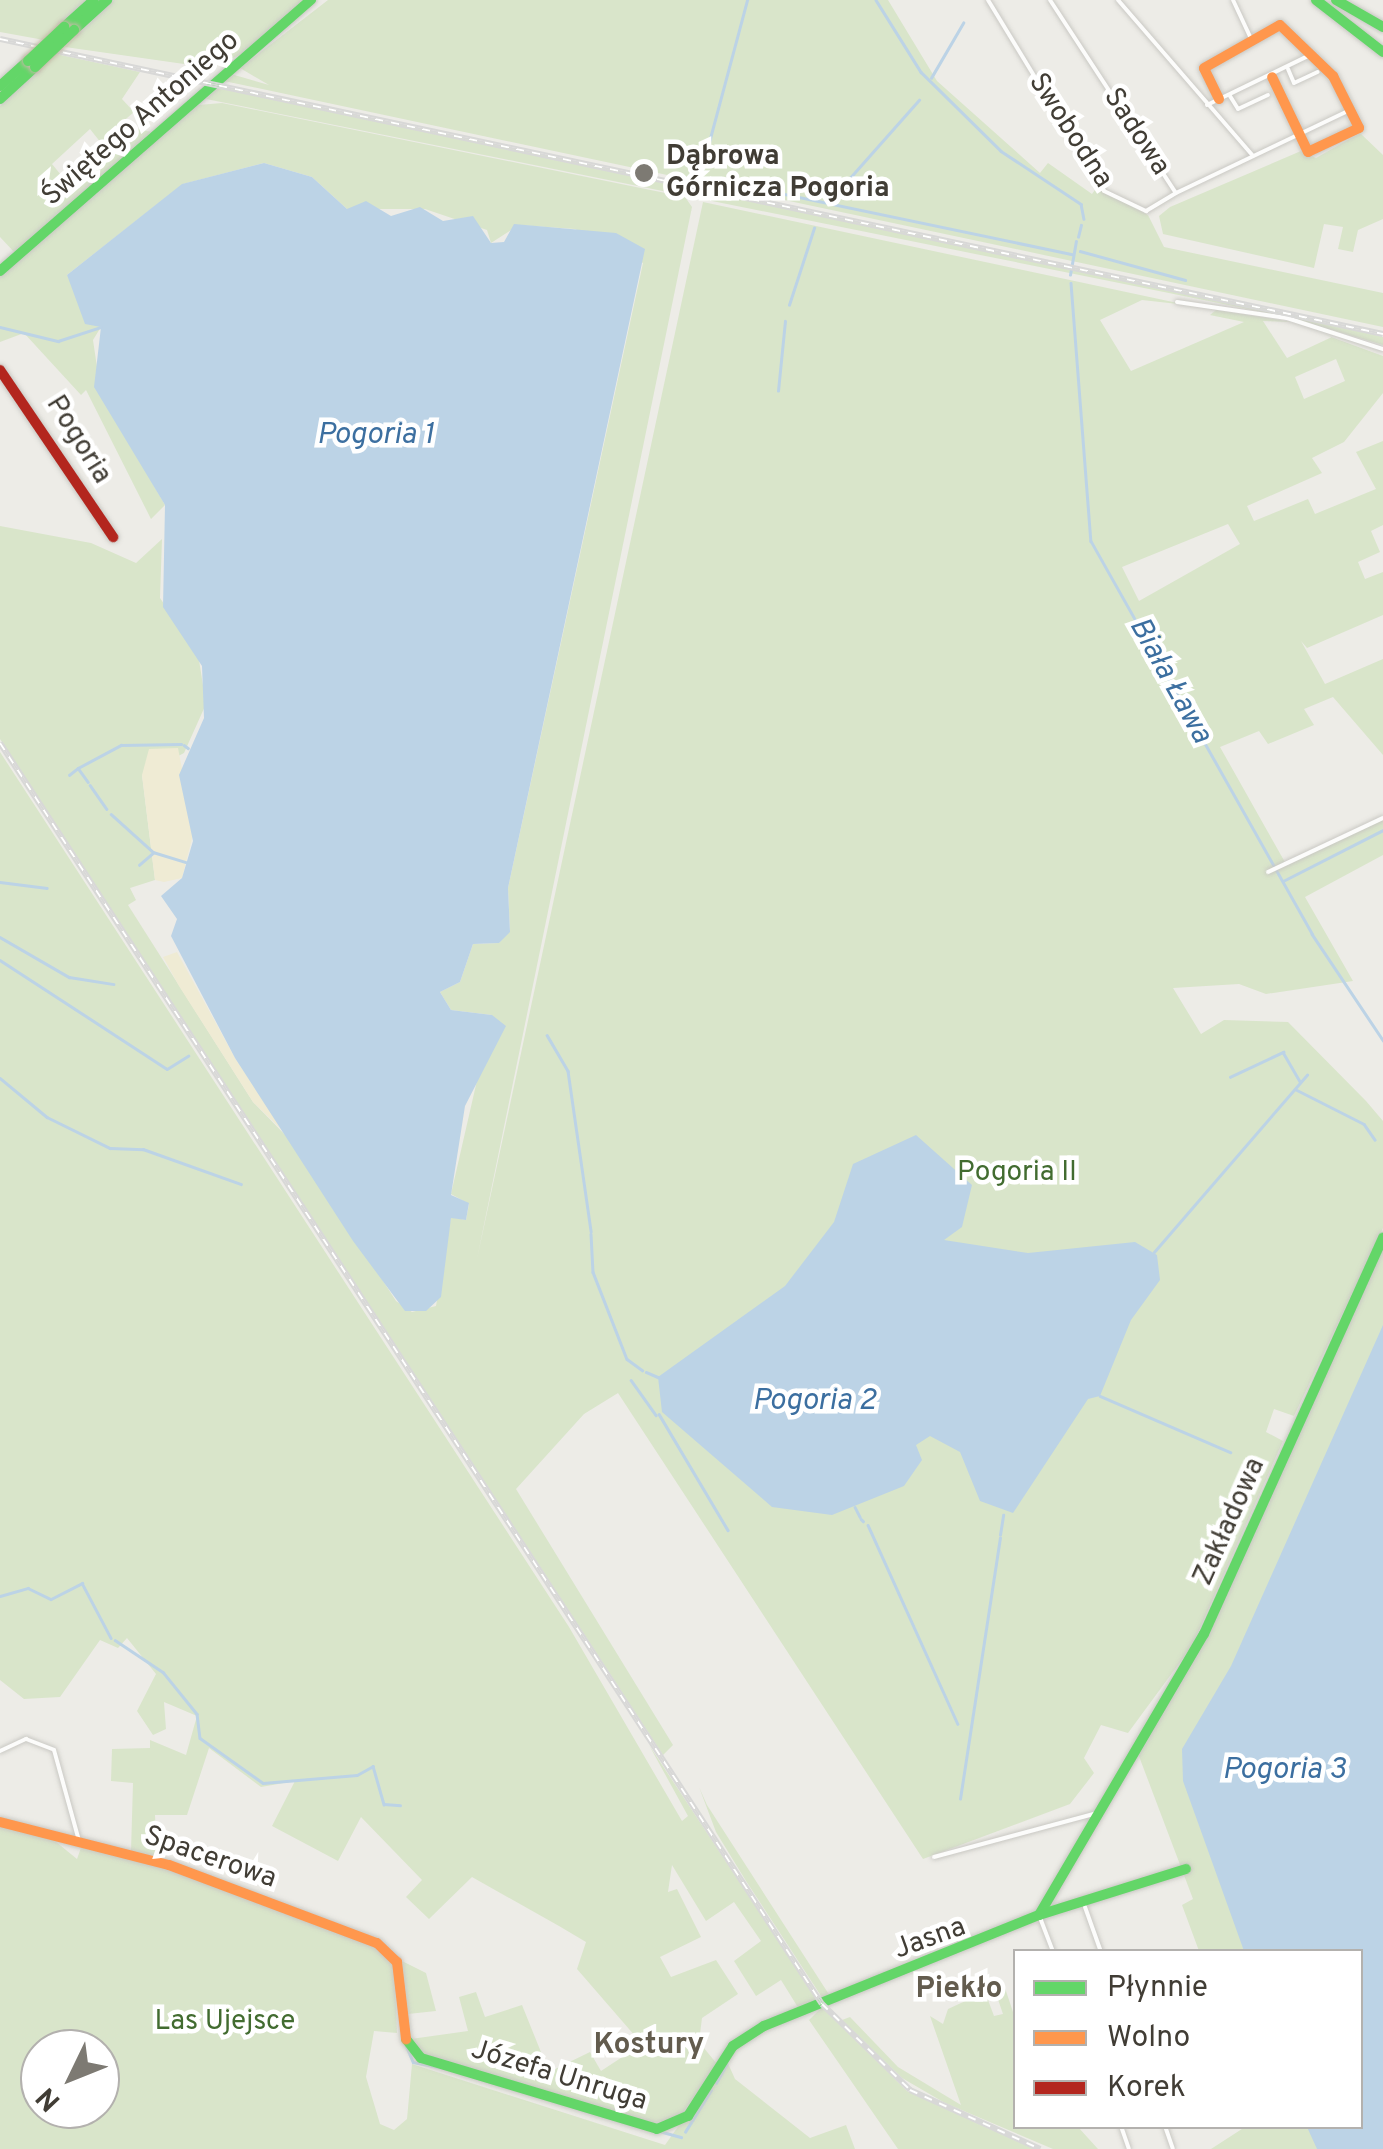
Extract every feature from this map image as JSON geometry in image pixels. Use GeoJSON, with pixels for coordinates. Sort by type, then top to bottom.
{"type":"FeatureCollection","features":[{"type":"Feature","properties":{"kind":"main road"},"geometry":{"type":"LineString","coordinates":[[0,99],[94,0]]}},
{"type":"Feature","properties":{"kind":"main road"},"geometry":{"type":"LineString","coordinates":[[69,28],[107,0]]}},
{"type":"Feature","properties":{"kind":"main road","name":"Świętego Antoniego"},"geometry":{"type":"LineString","coordinates":[[0,271],[311,0]]}},
{"type":"Feature","properties":{"kind":"main road"},"geometry":{"type":"LineString","coordinates":[[1316,0],[1383,52]]}},
{"type":"Feature","properties":{"kind":"main road"},"geometry":{"type":"LineString","coordinates":[[1336,0],[1383,26]]}},
{"type":"Feature","properties":{"kind":"main road"},"geometry":{"type":"LineString","coordinates":[[1224,98],[1204,68],[1250,36],[1280,25],[1334,78],[1359,128],[1310,153],[1272,77]]}},
{"type":"Feature","properties":{"kind":"main road"},"geometry":{"type":"LineString","coordinates":[[0,86],[31,64]]}},
{"type":"Feature","properties":{"kind":"main road","name":"Pogoria"},"geometry":{"type":"LineString","coordinates":[[0,370],[113,537]]}},
{"type":"Feature","properties":{"kind":"main road","name":"Zakładowa"},"geometry":{"type":"LineString","coordinates":[[1039,1916],[1204,1634],[1383,1237]]}},
{"type":"Feature","properties":{"kind":"main road","name":"Spacerowa"},"geometry":{"type":"LineString","coordinates":[[0,1822],[212,1879],[377,1943],[396,1959]]}},
{"type":"Feature","properties":{"kind":"main road","name":"Jasna"},"geometry":{"type":"LineString","coordinates":[[710,2084],[755,2031],[1039,1916],[1085,1906],[1186,1869]]}},
{"type":"Feature","properties":{"kind":"main road","name":"Józefa Unruga"},"geometry":{"type":"LineString","coordinates":[[396,1959],[406,2039],[428,2062],[497,2074],[657,2129],[685,2119],[710,2084]]}},
{"type":"Feature","properties":{"kind":"street","name":"Swobodna"},"geometry":{"type":"LineString","coordinates":[[988,0],[1104,190],[1149,211],[1176,193]]}},
{"type":"Feature","properties":{"kind":"street","name":"Sadowa"},"geometry":{"type":"LineString","coordinates":[[1050,0],[1176,193],[1348,111]]}},
{"type":"Feature","properties":{"kind":"street"},"geometry":{"type":"LineString","coordinates":[[1118,0],[1253,156]]}},
{"type":"Feature","properties":{"kind":"street"},"geometry":{"type":"LineString","coordinates":[[1233,0],[1250,36]]}},
{"type":"Feature","properties":{"kind":"street"},"geometry":{"type":"LineString","coordinates":[[1207,105],[1272,77],[1308,56]]}},
{"type":"Feature","properties":{"kind":"street"},"geometry":{"type":"LineString","coordinates":[[1288,69],[1294,83],[1318,72]]}},
{"type":"Feature","properties":{"kind":"street"},"geometry":{"type":"LineString","coordinates":[[1224,98],[1238,109],[1268,96]]}},
{"type":"Feature","properties":{"kind":"street"},"geometry":{"type":"LineString","coordinates":[[1177,302],[1287,318],[1383,349]]}},
{"type":"Feature","properties":{"kind":"street"},"geometry":{"type":"LineString","coordinates":[[1269,871],[1383,818]]}},
{"type":"Feature","properties":{"kind":"street"},"geometry":{"type":"LineString","coordinates":[[0,1751],[23,1739],[54,1750],[80,1842]]}},
{"type":"Feature","properties":{"kind":"street"},"geometry":{"type":"LineString","coordinates":[[934,1857],[1096,1813]]}},
{"type":"Feature","properties":{"kind":"street"},"geometry":{"type":"LineString","coordinates":[[1085,1906],[1100,1949]]}},
{"type":"Feature","properties":{"kind":"street"},"geometry":{"type":"LineString","coordinates":[[1039,1916],[1052,1949]]}},
{"type":"Feature","properties":{"kind":"green space"},"geometry":{"type":"Polygon","coordinates":[[[0,0],[89,0],[44,40],[0,32],[0,0]]]}},
{"type":"Feature","properties":{"kind":"green space"},"geometry":{"type":"Polygon","coordinates":[[[114,0],[306,0],[250,50],[212,68],[65,47],[114,0]]]}},
{"type":"Feature","properties":{"kind":"green space"},"geometry":{"type":"Polygon","coordinates":[[[328,0],[888,0],[937,81],[1040,173],[1048,163],[1092,194],[1097,187],[1148,215],[1164,247],[1383,293],[1383,327],[224,81],[231,74],[269,85],[240,68],[328,0]]]}},
{"type":"Feature","properties":{"kind":"green space"},"geometry":{"type":"Polygon","coordinates":[[[56,54],[140,72],[122,99],[134,112],[120,124],[151,132],[15,253],[0,237],[0,106],[56,54]],[[90,129],[52,164],[70,186],[109,153],[90,129]]]}},
{"type":"Feature","properties":{"kind":"green space"},"geometry":{"type":"Polygon","coordinates":[[[219,86],[1269,309],[1383,337],[1383,345],[1288,317],[206,99],[219,86]]]}},
{"type":"Feature","properties":{"kind":"green space","name":"Pogoria II"},"geometry":{"type":"Polygon","coordinates":[[[222,103],[685,197],[692,207],[477,1259],[703,202],[1187,305],[1142,300],[1100,320],[1131,371],[1244,322],[1210,315],[1216,310],[1292,322],[1263,321],[1287,358],[1332,337],[1383,356],[1383,393],[1344,442],[1312,458],[1322,473],[1247,506],[1254,521],[1308,499],[1315,514],[1376,489],[1356,452],[1383,441],[1383,525],[1371,531],[1380,552],[1358,562],[1365,579],[1383,572],[1383,615],[1307,648],[1301,641],[1325,684],[1383,659],[1383,755],[1333,697],[1304,709],[1314,725],[1268,744],[1259,731],[1220,747],[1286,864],[1383,820],[1383,855],[1305,897],[1353,981],[1266,994],[1239,984],[1173,988],[1201,1034],[1224,1020],[1288,1022],[1366,1101],[1383,1121],[1383,1228],[1294,1416],[1274,1409],[1266,1432],[1283,1441],[1192,1646],[1128,1733],[1101,1725],[1084,1758],[1094,1773],[1070,1804],[923,1859],[618,1393],[584,1414],[516,1489],[673,1745],[663,1755],[0,739],[0,526],[91,543],[136,563],[162,539],[160,598],[198,654],[206,704],[184,753],[142,775],[155,880],[130,888],[136,900],[128,905],[253,1102],[296,1146],[396,1301],[412,1312],[436,1306],[451,1217],[466,1220],[469,1204],[451,1194],[492,1015],[451,1010],[440,992],[460,982],[473,944],[499,943],[510,930],[508,888],[643,263],[575,229],[519,225],[491,243],[487,230],[425,209],[347,209],[312,177],[264,163],[183,184],[67,275],[101,327],[93,340],[101,394],[165,505],[151,519],[86,390],[81,395],[24,333],[0,342],[0,275],[198,105],[222,103]],[[1336,359],[1295,377],[1304,399],[1345,381],[1336,359]],[[1228,524],[1122,567],[1139,601],[1240,544],[1228,524]]]}},
{"type":"Feature","properties":{"kind":"green space"},"geometry":{"type":"Polygon","coordinates":[[[1360,133],[1383,155],[1383,219],[1358,230],[1353,252],[1338,249],[1343,227],[1324,224],[1314,268],[1163,234],[1159,216],[1170,207],[1301,151],[1316,158],[1360,133]]]}},
{"type":"Feature","properties":{"kind":"green space"},"geometry":{"type":"Polygon","coordinates":[[[0,752],[569,1627],[682,1821],[688,1816],[649,1745],[818,2001],[799,2009],[781,1980],[756,1996],[734,1961],[761,1941],[734,1902],[706,1921],[672,1865],[668,1892],[677,1889],[701,1937],[660,1957],[671,1977],[716,1960],[738,1994],[702,2018],[699,2042],[717,2064],[680,2117],[648,2124],[421,2053],[411,2039],[468,2031],[459,1997],[476,1992],[485,2017],[522,2005],[549,2072],[590,2052],[601,2071],[642,2044],[577,1969],[586,1942],[559,1926],[472,1877],[429,1919],[406,1897],[422,1880],[361,1817],[338,1861],[272,1826],[295,1781],[261,1787],[209,1748],[187,1815],[155,1815],[157,1858],[131,1851],[133,1783],[111,1781],[112,1749],[150,1748],[150,1740],[186,1755],[197,1716],[164,1702],[166,1729],[153,1735],[137,1711],[156,1674],[127,1638],[118,1648],[100,1640],[60,1697],[24,1699],[0,1680],[0,752]]]}},
{"type":"Feature","properties":{"kind":"green space","name":"Pogoria 3"},"geometry":{"type":"Polygon","coordinates":[[[1383,1243],[1383,2149],[1211,2149],[1242,2129],[1363,2129],[1363,1949],[1198,1949],[1182,1905],[1193,1899],[1137,1751],[1196,1653],[1383,1243]]]}},
{"type":"Feature","properties":{"kind":"green space"},"geometry":{"type":"Polygon","coordinates":[[[699,1787],[830,1996],[823,1999],[746,1881],[716,1832],[699,1787]]]}},
{"type":"Feature","properties":{"kind":"green space","name":"Las Ujejsce"},"geometry":{"type":"Polygon","coordinates":[[[0,1825],[50,1837],[77,1859],[82,1845],[194,1876],[382,1948],[394,1959],[397,2033],[374,2031],[366,2077],[380,2124],[394,2130],[407,2119],[412,2064],[665,2145],[726,2059],[735,2079],[810,2138],[846,2125],[855,2149],[0,2149],[0,1825]]]}},
{"type":"Feature","properties":{"kind":"green space"},"geometry":{"type":"Polygon","coordinates":[[[402,1961],[426,1973],[436,2011],[408,2014],[402,1961]]]}},
{"type":"Feature","properties":{"kind":"green space"},"geometry":{"type":"Polygon","coordinates":[[[1003,1982],[1013,2012],[1013,2129],[1080,2129],[1098,2149],[1053,2149],[945,2103],[902,2078],[842,2020],[850,2017],[898,2067],[961,2105],[930,2016],[943,2024],[948,2009],[985,1992],[994,2016],[1003,2014],[993,1985],[1003,1982]]]}},
{"type":"Feature","properties":{"kind":"green space"},"geometry":{"type":"Polygon","coordinates":[[[822,2007],[907,2091],[1035,2149],[898,2149],[809,2020],[822,2007]]]}},
{"type":"Feature","properties":{"kind":"sand"},"geometry":{"type":"Polygon","coordinates":[[[178,748],[194,831],[182,878],[164,882],[155,880],[142,775],[149,749],[178,748]]]}},
{"type":"Feature","properties":{"kind":"sand"},"geometry":{"type":"Polygon","coordinates":[[[177,952],[235,1058],[285,1133],[253,1102],[179,986],[163,957],[177,952]]]}},
{"type":"Feature","properties":{"kind":"water","name":"Pogoria 1"},"geometry":{"type":"Polygon","coordinates":[[[264,163],[312,177],[347,209],[366,201],[391,216],[420,207],[443,221],[473,216],[491,243],[504,242],[514,224],[616,233],[645,249],[508,888],[510,932],[499,943],[473,944],[460,982],[440,992],[451,1010],[492,1015],[506,1026],[465,1106],[451,1195],[469,1203],[466,1220],[451,1218],[441,1297],[426,1311],[405,1311],[353,1241],[235,1058],[171,936],[177,919],[161,896],[182,878],[193,841],[179,775],[204,718],[202,666],[163,607],[165,505],[94,387],[101,327],[85,324],[67,275],[182,184],[264,163]]]}},
{"type":"Feature","properties":{"kind":"water","name":"Pogoria 2"},"geometry":{"type":"Polygon","coordinates":[[[916,1135],[972,1185],[962,1227],[944,1240],[1028,1253],[1135,1242],[1157,1255],[1160,1280],[1131,1320],[1100,1396],[1088,1399],[1013,1513],[980,1501],[960,1452],[930,1436],[916,1445],[922,1460],[904,1486],[832,1515],[772,1507],[662,1412],[658,1377],[785,1286],[834,1222],[853,1164],[916,1135]]]}},
{"type":"Feature","properties":{"kind":"water","name":"Pogoria 3"},"geometry":{"type":"Polygon","coordinates":[[[1383,1325],[1383,2149],[1317,2149],[1308,2129],[1363,2129],[1363,1949],[1243,1949],[1183,1781],[1182,1749],[1231,1666],[1383,1325]]]}},
{"type":"Feature","properties":{"kind":"waterway"},"geometry":{"type":"LineString","coordinates":[[701,172],[747,0]]}},
{"type":"Feature","properties":{"kind":"waterway","name":"Biała Ława"},"geometry":{"type":"LineString","coordinates":[[876,0],[921,72],[1001,151],[1081,204],[1084,219]]}},
{"type":"Feature","properties":{"kind":"waterway"},"geometry":{"type":"LineString","coordinates":[[931,78],[963,23]]}},
{"type":"Feature","properties":{"kind":"waterway"},"geometry":{"type":"LineString","coordinates":[[832,198],[919,100]]}},
{"type":"Feature","properties":{"kind":"waterway"},"geometry":{"type":"LineString","coordinates":[[741,185],[1072,254]]}},
{"type":"Feature","properties":{"kind":"waterway","name":"Biała Ława"},"geometry":{"type":"LineString","coordinates":[[1078,237],[1081,225]]}},
{"type":"Feature","properties":{"kind":"waterway"},"geometry":{"type":"LineString","coordinates":[[789,305],[814,228]]}},
{"type":"Feature","properties":{"kind":"waterway","name":"Biała Ława"},"geometry":{"type":"LineString","coordinates":[[1070,275],[1076,242]]}},
{"type":"Feature","properties":{"kind":"waterway"},"geometry":{"type":"LineString","coordinates":[[1080,251],[1185,280]]}},
{"type":"Feature","properties":{"kind":"waterway","name":"Biała Ława"},"geometry":{"type":"LineString","coordinates":[[1071,283],[1091,541],[1312,934],[1383,1040]]}},
{"type":"Feature","properties":{"kind":"waterway"},"geometry":{"type":"LineString","coordinates":[[778,391],[785,321]]}},
{"type":"Feature","properties":{"kind":"waterway","name":"Pogoria"},"geometry":{"type":"LineString","coordinates":[[0,327],[58,341],[101,327]]}},
{"type":"Feature","properties":{"kind":"waterway"},"geometry":{"type":"LineString","coordinates":[[78,768],[121,745],[181,744]]}},
{"type":"Feature","properties":{"kind":"waterway"},"geometry":{"type":"LineString","coordinates":[[184,745],[188,748]]}},
{"type":"Feature","properties":{"kind":"waterway"},"geometry":{"type":"LineString","coordinates":[[69,775],[78,768],[88,782]]}},
{"type":"Feature","properties":{"kind":"waterway"},"geometry":{"type":"LineString","coordinates":[[90,785],[107,809]]}},
{"type":"Feature","properties":{"kind":"waterway"},"geometry":{"type":"LineString","coordinates":[[111,814],[153,852],[185,862]]}},
{"type":"Feature","properties":{"kind":"waterway"},"geometry":{"type":"LineString","coordinates":[[1283,881],[1383,830]]}},
{"type":"Feature","properties":{"kind":"waterway"},"geometry":{"type":"LineString","coordinates":[[139,865],[153,853]]}},
{"type":"Feature","properties":{"kind":"waterway"},"geometry":{"type":"LineString","coordinates":[[0,882],[47,888]]}},
{"type":"Feature","properties":{"kind":"waterway"},"geometry":{"type":"LineString","coordinates":[[0,937],[69,977],[113,984]]}},
{"type":"Feature","properties":{"kind":"waterway"},"geometry":{"type":"LineString","coordinates":[[0,960],[167,1069],[188,1056]]}},
{"type":"Feature","properties":{"kind":"waterway"},"geometry":{"type":"LineString","coordinates":[[547,1035],[568,1071],[591,1231]]}},
{"type":"Feature","properties":{"kind":"waterway"},"geometry":{"type":"LineString","coordinates":[[1230,1077],[1283,1052],[1300,1082]]}},
{"type":"Feature","properties":{"kind":"waterway"},"geometry":{"type":"LineString","coordinates":[[1154,1252],[1307,1075]]}},
{"type":"Feature","properties":{"kind":"waterway"},"geometry":{"type":"LineString","coordinates":[[0,1078],[47,1117],[110,1148],[143,1149],[241,1184]]}},
{"type":"Feature","properties":{"kind":"waterway"},"geometry":{"type":"LineString","coordinates":[[1295,1089],[1364,1124],[1375,1140]]}},
{"type":"Feature","properties":{"kind":"waterway"},"geometry":{"type":"LineString","coordinates":[[591,1234],[593,1272],[627,1359],[642,1370]]}},
{"type":"Feature","properties":{"kind":"waterway"},"geometry":{"type":"LineString","coordinates":[[646,1372],[658,1377]]}},
{"type":"Feature","properties":{"kind":"waterway"},"geometry":{"type":"LineString","coordinates":[[631,1380],[656,1415]]}},
{"type":"Feature","properties":{"kind":"waterway"},"geometry":{"type":"LineString","coordinates":[[1100,1396],[1230,1452]]}},
{"type":"Feature","properties":{"kind":"waterway"},"geometry":{"type":"LineString","coordinates":[[659,1414],[728,1530]]}},
{"type":"Feature","properties":{"kind":"waterway"},"geometry":{"type":"LineString","coordinates":[[855,1507],[860,1517]]}},
{"type":"Feature","properties":{"kind":"waterway"},"geometry":{"type":"LineString","coordinates":[[1000,1535],[1003,1515]]}},
{"type":"Feature","properties":{"kind":"waterway"},"geometry":{"type":"LineString","coordinates":[[868,1525],[958,1724]]}},
{"type":"Feature","properties":{"kind":"waterway"},"geometry":{"type":"LineString","coordinates":[[960,1799],[1000,1538]]}},
{"type":"Feature","properties":{"kind":"waterway"},"geometry":{"type":"LineString","coordinates":[[0,1596],[28,1588],[51,1599],[82,1583],[111,1638]]}},
{"type":"Feature","properties":{"kind":"waterway"},"geometry":{"type":"LineString","coordinates":[[115,1640],[163,1672],[197,1714],[200,1738],[263,1783],[357,1775],[373,1766],[384,1804],[400,1805]]}},
{"type":"Feature","properties":{"kind":"waterway"},"geometry":{"type":"LineString","coordinates":[[403,2038],[413,2062],[448,2069]]}},
{"type":"Feature","properties":{"kind":"waterway"},"geometry":{"type":"LineString","coordinates":[[716,2083],[726,2065]]}},
{"type":"Feature","properties":{"kind":"waterway"},"geometry":{"type":"LineString","coordinates":[[685,2132],[711,2090]]}},
{"type":"Feature","properties":{"kind":"waterway"},"geometry":{"type":"LineString","coordinates":[[580,2109],[681,2137]]}},
{"type":"Feature","properties":{"kind":"railway"},"geometry":{"type":"LineString","coordinates":[[0,39],[1383,334]]}},
{"type":"Feature","properties":{"kind":"railway"},"geometry":{"type":"LineString","coordinates":[[0,743],[822,2004],[910,2090],[1040,2149]]}},
{"type":"Feature","properties":{"kind":"traffic: fast"},"geometry":{"type":"LineString","coordinates":[[64,27],[94,0]]}},
{"type":"Feature","properties":{"kind":"traffic: fast"},"geometry":{"type":"LineString","coordinates":[[74,30],[107,0]]}},
{"type":"Feature","properties":{"kind":"traffic: fast"},"geometry":{"type":"LineString","coordinates":[[0,271],[311,0]]}},
{"type":"Feature","properties":{"kind":"traffic: fast"},"geometry":{"type":"LineString","coordinates":[[1316,0],[1383,52]]}},
{"type":"Feature","properties":{"kind":"traffic: fast"},"geometry":{"type":"LineString","coordinates":[[1336,0],[1383,27]]}},
{"type":"Feature","properties":{"kind":"traffic: fast"},"geometry":{"type":"LineString","coordinates":[[28,61],[64,27]]}},
{"type":"Feature","properties":{"kind":"traffic: fast"},"geometry":{"type":"LineString","coordinates":[[35,67],[74,30]]}},
{"type":"Feature","properties":{"kind":"traffic: fast"},"geometry":{"type":"LineString","coordinates":[[0,86],[28,61]]}},
{"type":"Feature","properties":{"kind":"traffic: fast"},"geometry":{"type":"LineString","coordinates":[[0,99],[35,67]]}},
{"type":"Feature","properties":{"kind":"traffic: fast"},"geometry":{"type":"LineString","coordinates":[[1039,1915],[1204,1634],[1383,1237]]}},
{"type":"Feature","properties":{"kind":"traffic: fast"},"geometry":{"type":"LineString","coordinates":[[406,2039],[421,2058],[657,2129],[688,2116],[733,2046],[764,2026],[1039,1915],[1186,1869]]}},
{"type":"Feature","properties":{"kind":"traffic: slow"},"geometry":{"type":"LineString","coordinates":[[1219,99],[1204,68],[1280,25],[1333,76],[1359,128],[1308,152],[1272,77]]}},
{"type":"Feature","properties":{"kind":"traffic: slow"},"geometry":{"type":"LineString","coordinates":[[0,1822],[169,1865],[377,1943],[397,1962],[406,2039]]}},
{"type":"Feature","properties":{"kind":"traffic: jam"},"geometry":{"type":"LineString","coordinates":[[0,370],[113,537]]}},
{"type":"Feature","properties":{"kind":"place","name":"Dąbrowa Górnicza Pogoria"},"geometry":{"type":"Point","coordinates":[644,173]}},
{"type":"Feature","properties":{"kind":"district","name":"Piekło"},"geometry":{"type":"Point","coordinates":[959,1990]}},
{"type":"Feature","properties":{"kind":"district","name":"Kostury"},"geometry":{"type":"Point","coordinates":[649,2046]}}]}
